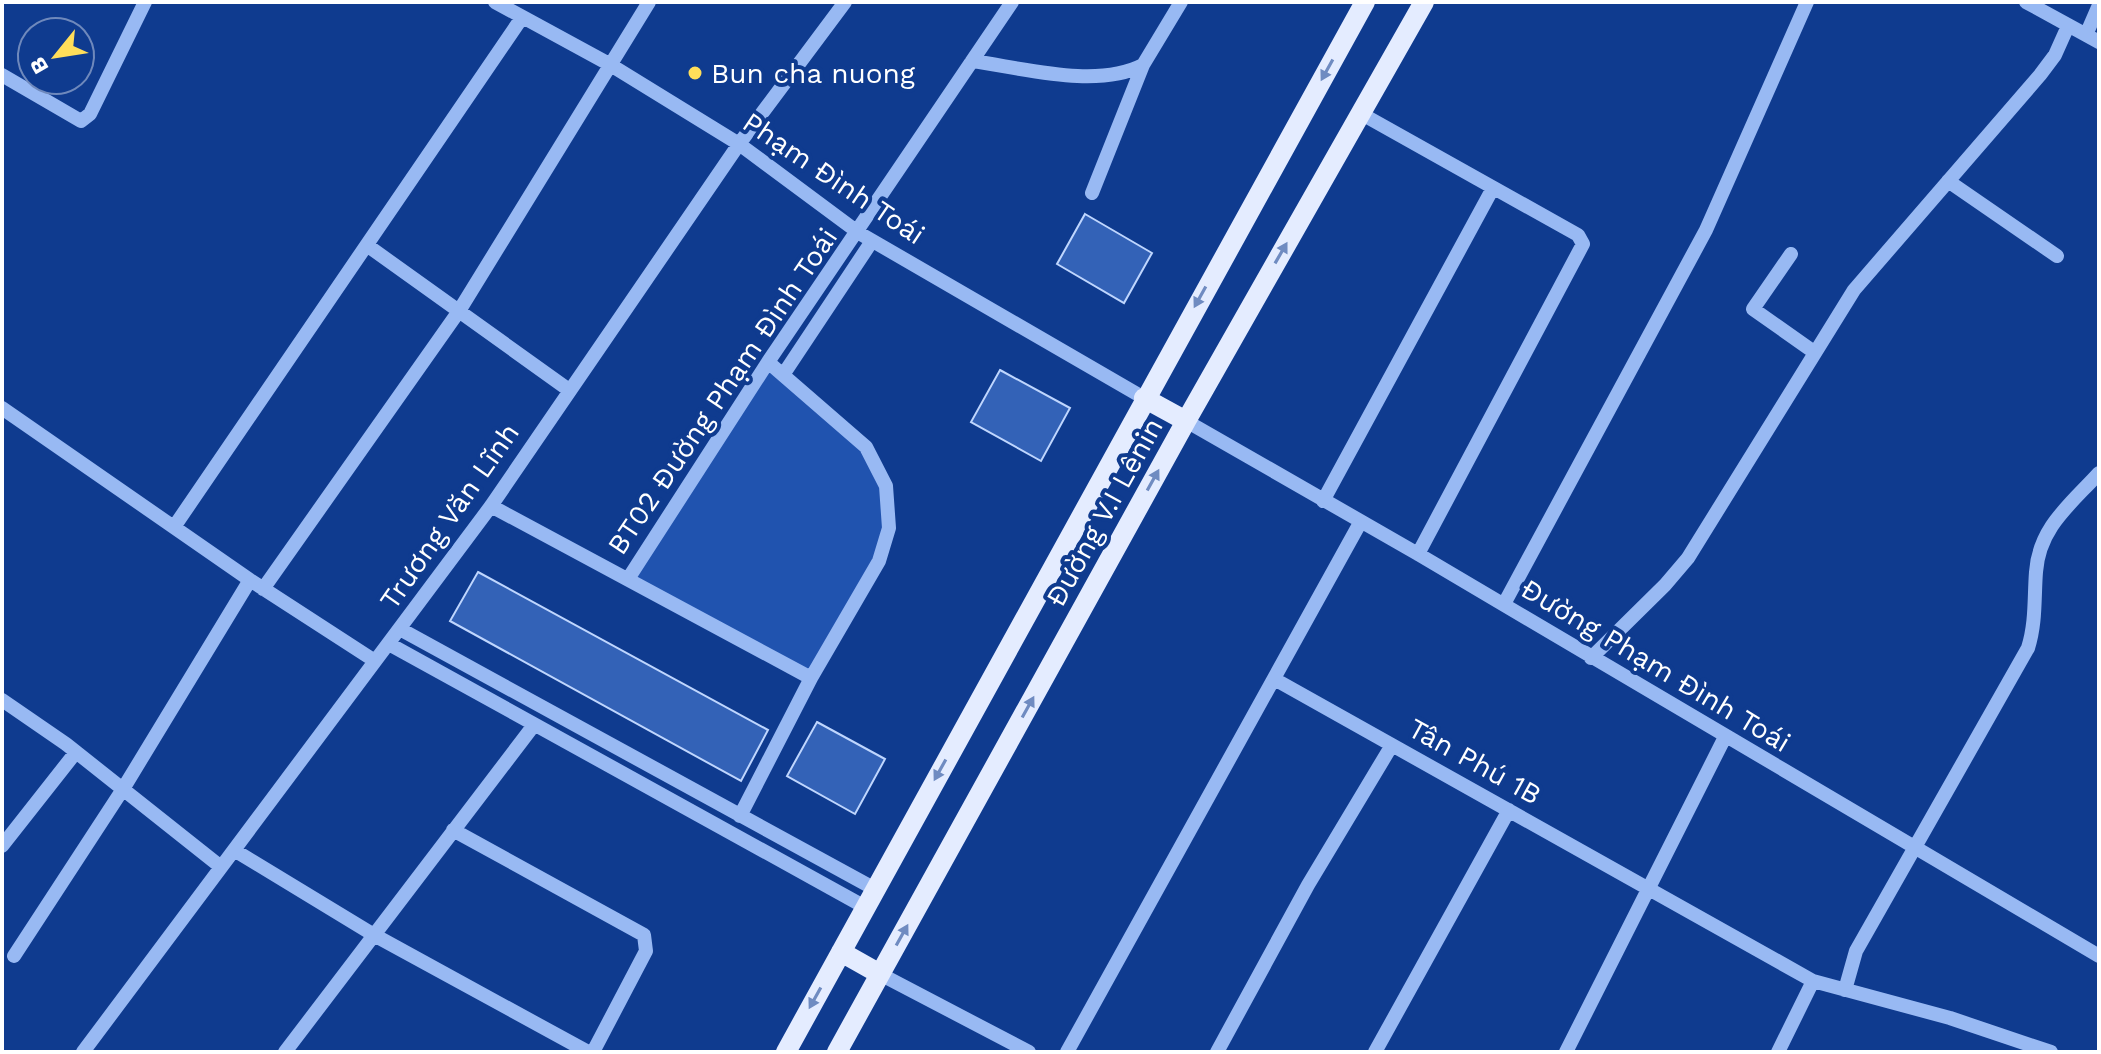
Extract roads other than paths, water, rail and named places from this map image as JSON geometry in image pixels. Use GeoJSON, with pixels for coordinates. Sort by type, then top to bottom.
{"type":"FeatureCollection","features":[{"type":"Feature","properties":{"kind":"main road","name":"Đường V.I Lênin"},"geometry":{"type":"LineString","coordinates":[[837,1052],[1186,421],[1424,2]]}},
{"type":"Feature","properties":{"kind":"main road","name":"Đường V.I Lênin"},"geometry":{"type":"LineString","coordinates":[[786,1052],[1360,4]]}},
{"type":"Feature","properties":{"kind":"main road"},"geometry":{"type":"LineString","coordinates":[[1144,398],[1186,421]]}},
{"type":"Feature","properties":{"kind":"main road"},"geometry":{"type":"LineString","coordinates":[[841,952],[880,974]]}},
{"type":"Feature","properties":{"kind":"street"},"geometry":{"type":"LineString","coordinates":[[2,75],[81,121],[90,114],[145,2]]}},
{"type":"Feature","properties":{"kind":"street"},"geometry":{"type":"LineString","coordinates":[[14,956],[257,584],[459,311],[649,2]]}},
{"type":"Feature","properties":{"kind":"street","name":"Trương Văn Lĩnh"},"geometry":{"type":"LineString","coordinates":[[83,1052],[491,506],[739,144],[845,2]]}},
{"type":"Feature","properties":{"kind":"street","name":"BT02 Đường Phạm Đình Toái"},"geometry":{"type":"LineString","coordinates":[[628,579],[768,362],[859,233],[1012,2]]}},
{"type":"Feature","properties":{"kind":"street"},"geometry":{"type":"LineString","coordinates":[[1092,193],[1143,65],[1181,2]]}},
{"type":"Feature","properties":{"kind":"street"},"geometry":{"type":"LineString","coordinates":[[1504,604],[1706,230],[1807,2]]}},
{"type":"Feature","properties":{"kind":"street"},"geometry":{"type":"LineString","coordinates":[[2026,2],[2093,38],[2099,5]]}},
{"type":"Feature","properties":{"kind":"street","name":"Phạm Đình Toái"},"geometry":{"type":"LineString","coordinates":[[503,4],[521,19],[609,64],[739,144],[872,241],[1144,398]]}},
{"type":"Feature","properties":{"kind":"street"},"geometry":{"type":"LineString","coordinates":[[174,527],[521,19]]}},
{"type":"Feature","properties":{"kind":"street"},"geometry":{"type":"LineString","coordinates":[[1591,658],[1680,568],[1854,290],[2040,75],[2055,55],[2068,26]]}},
{"type":"Feature","properties":{"kind":"street"},"geometry":{"type":"LineString","coordinates":[[972,61],[1105,77],[1143,65]]}},
{"type":"Feature","properties":{"kind":"street"},"geometry":{"type":"LineString","coordinates":[[1360,113],[1578,235],[1583,248],[1418,554]]}},
{"type":"Feature","properties":{"kind":"street"},"geometry":{"type":"LineString","coordinates":[[1948,181],[2057,256]]}},
{"type":"Feature","properties":{"kind":"street"},"geometry":{"type":"LineString","coordinates":[[1323,501],[1493,188]]}},
{"type":"Feature","properties":{"kind":"street","name":"BT02 Đường Phạm Đình Toái"},"geometry":{"type":"LineString","coordinates":[[783,375],[872,241]]}},
{"type":"Feature","properties":{"kind":"street"},"geometry":{"type":"LineString","coordinates":[[368,246],[569,390]]}},
{"type":"Feature","properties":{"kind":"street"},"geometry":{"type":"LineString","coordinates":[[1791,254],[1753,309],[1814,352]]}},
{"type":"Feature","properties":{"kind":"street"},"geometry":{"type":"LineString","coordinates":[[740,816],[811,678],[879,561],[889,528],[889,500],[881,471],[866,447],[768,362]]}},
{"type":"Feature","properties":{"kind":"street"},"geometry":{"type":"LineString","coordinates":[[2,408],[257,584],[375,661]]}},
{"type":"Feature","properties":{"kind":"street","name":"Đường Phạm Đình Toái"},"geometry":{"type":"LineString","coordinates":[[1186,421],[1504,604],[2099,956]]}},
{"type":"Feature","properties":{"kind":"street"},"geometry":{"type":"LineString","coordinates":[[1845,990],[1856,951],[2028,648],[2034,624],[2038,554],[2049,528],[2097,480]]}},
{"type":"Feature","properties":{"kind":"street"},"geometry":{"type":"LineString","coordinates":[[491,506],[811,678]]}},
{"type":"Feature","properties":{"kind":"street"},"geometry":{"type":"LineString","coordinates":[[1067,1052],[1276,680],[1360,523]]}},
{"type":"Feature","properties":{"kind":"street"},"geometry":{"type":"LineString","coordinates":[[400,629],[875,889]]}},
{"type":"Feature","properties":{"kind":"street"},"geometry":{"type":"LineString","coordinates":[[389,644],[865,907]]}},
{"type":"Feature","properties":{"kind":"street","name":"Tân Phú 1B"},"geometry":{"type":"LineString","coordinates":[[1276,680],[1813,981],[1950,1018],[2051,1052]]}},
{"type":"Feature","properties":{"kind":"street"},"geometry":{"type":"LineString","coordinates":[[2,700],[76,752],[221,867]]}},
{"type":"Feature","properties":{"kind":"street"},"geometry":{"type":"LineString","coordinates":[[290,1051],[534,725]]}},
{"type":"Feature","properties":{"kind":"street"},"geometry":{"type":"LineString","coordinates":[[1566,1052],[1725,737]]}},
{"type":"Feature","properties":{"kind":"street"},"geometry":{"type":"LineString","coordinates":[[1217,1052],[1308,885],[1392,745]]}},
{"type":"Feature","properties":{"kind":"street"},"geometry":{"type":"LineString","coordinates":[[2,846],[76,752]]}},
{"type":"Feature","properties":{"kind":"street"},"geometry":{"type":"LineString","coordinates":[[1375,1052],[1509,810]]}},
{"type":"Feature","properties":{"kind":"street"},"geometry":{"type":"LineString","coordinates":[[234,850],[374,935],[590,1052],[646,951],[644,935],[453,830]]}},
{"type":"Feature","properties":{"kind":"street"},"geometry":{"type":"LineString","coordinates":[[880,974],[1029,1052]]}},
{"type":"Feature","properties":{"kind":"street"},"geometry":{"type":"LineString","coordinates":[[1778,1052],[1813,981]]}},
{"type":"Feature","properties":{"kind":"place","name":"Bun cha nuong"},"geometry":{"type":"Point","coordinates":[695,73]}}]}
